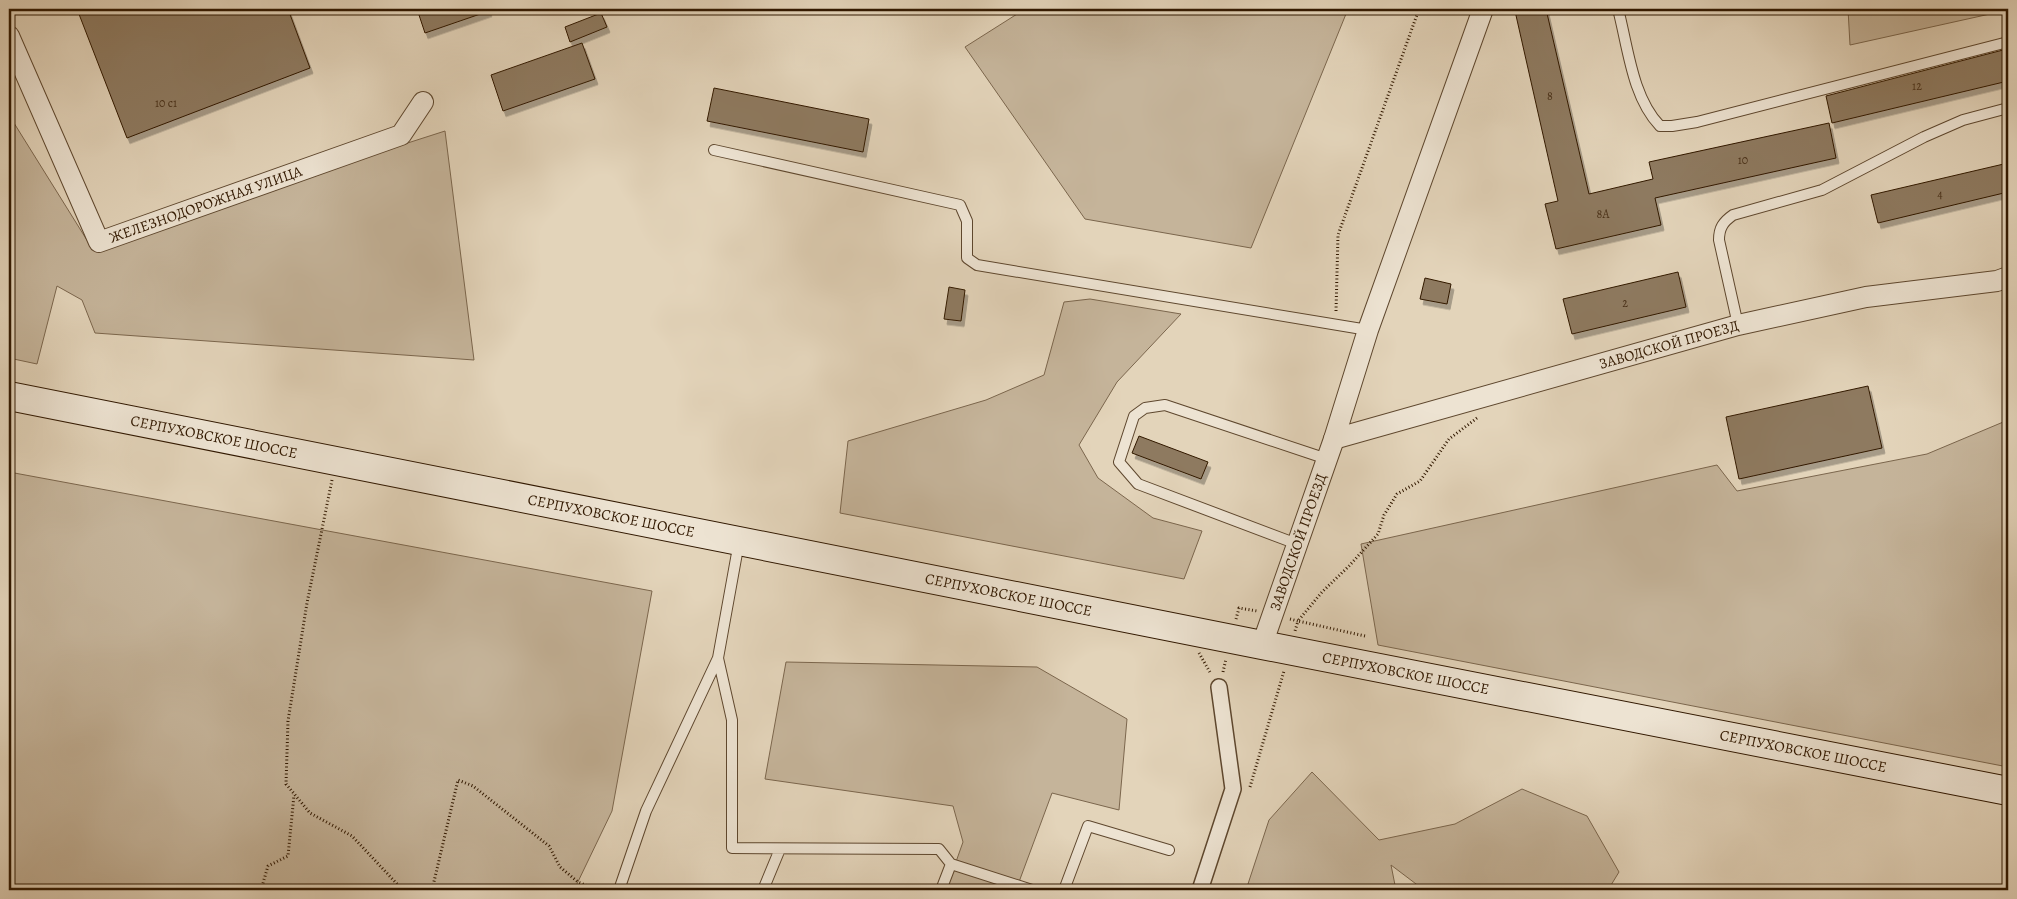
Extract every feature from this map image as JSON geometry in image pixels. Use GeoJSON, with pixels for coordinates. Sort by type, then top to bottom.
{"type":"FeatureCollection","features":[{"type":"Feature","properties":{"kind":"main road","name":"СЕРПУХОВСКОЕ ШОССЕ"},"geometry":{"type":"LineString","coordinates":[[9,396],[2008,791]]}},
{"type":"Feature","properties":{"kind":"street","name":"ЗАВОДСКОЙ ПРОЕЗД"},"geometry":{"type":"LineString","coordinates":[[1262,645],[1327,460],[1368,330],[1483,9]]}},
{"type":"Feature","properties":{"kind":"street","name":"ЖЕЛЕЗНОДОРОЖНАЯ УЛИЦА"},"geometry":{"type":"LineString","coordinates":[[9,36],[99,242],[401,135],[423,102]]}},
{"type":"Feature","properties":{"kind":"street","name":"ЗАВОДСКОЙ ПРОЕЗД"},"geometry":{"type":"LineString","coordinates":[[1334,439],[1738,325],[1866,296],[1997,281],[2008,277]]}},
{"type":"Feature","properties":{"kind":"street"},"geometry":{"type":"LineString","coordinates":[[1200,890],[1233,789],[1219,687]]}},
{"type":"Feature","properties":{"kind":"lane"},"geometry":{"type":"LineString","coordinates":[[1618,9],[1644,106],[1660,126],[1697,122],[2008,42]]}},
{"type":"Feature","properties":{"kind":"lane"},"geometry":{"type":"LineString","coordinates":[[1738,325],[1719,240],[1719,231],[1724,222],[1733,215],[1822,190],[1924,137],[1963,120],[2008,108]]}},
{"type":"Feature","properties":{"kind":"lane"},"geometry":{"type":"LineString","coordinates":[[714,150],[960,205],[967,221],[967,258],[978,265],[1368,330]]}},
{"type":"Feature","properties":{"kind":"lane"},"geometry":{"type":"LineString","coordinates":[[1297,544],[1138,484],[1119,462],[1134,416],[1146,408],[1165,405],[1327,460]]}},
{"type":"Feature","properties":{"kind":"lane"},"geometry":{"type":"LineString","coordinates":[[619,890],[646,811],[718,658],[739,541]]}},
{"type":"Feature","properties":{"kind":"lane"},"geometry":{"type":"LineString","coordinates":[[718,658],[732,720],[732,848],[939,849],[951,864],[1032,890]]}},
{"type":"Feature","properties":{"kind":"lane"},"geometry":{"type":"LineString","coordinates":[[1064,890],[1088,826],[1169,850]]}},
{"type":"Feature","properties":{"kind":"lane"},"geometry":{"type":"LineString","coordinates":[[763,890],[780,849]]}},
{"type":"Feature","properties":{"kind":"lane"},"geometry":{"type":"LineString","coordinates":[[940,890],[951,864]]}},
{"type":"Feature","properties":{"kind":"path"},"geometry":{"type":"LineString","coordinates":[[1336,324],[1338,235],[1419,9]]}},
{"type":"Feature","properties":{"kind":"path"},"geometry":{"type":"LineString","coordinates":[[1365,636],[1298,621],[1322,592],[1378,534],[1384,515],[1398,494],[1420,481],[1449,439],[1480,416],[1501,392]]}},
{"type":"Feature","properties":{"kind":"path"},"geometry":{"type":"LineString","coordinates":[[336,461],[307,603],[288,722],[286,784],[310,813],[352,836],[399,886],[432,890],[458,780],[473,786],[549,846],[560,867],[578,882],[596,890]]}},
{"type":"Feature","properties":{"kind":"path"},"geometry":{"type":"LineString","coordinates":[[1219,687],[1231,638]]}},
{"type":"Feature","properties":{"kind":"path"},"geometry":{"type":"LineString","coordinates":[[1247,796],[1291,650]]}},
{"type":"Feature","properties":{"kind":"path"},"geometry":{"type":"LineString","coordinates":[[260,890],[268,866],[288,856],[294,794]]}},
{"type":"Feature","properties":{"kind":"shaded area"},"geometry":{"type":"Polygon","coordinates":[[[1025,9],[1348,9],[1251,248],[1085,219],[965,47],[1025,9]]]}},
{"type":"Feature","properties":{"kind":"shaded area"},"geometry":{"type":"Polygon","coordinates":[[[1848,9],[2008,9],[2008,10],[1850,45],[1848,9]]]}},
{"type":"Feature","properties":{"kind":"shaded area"},"geometry":{"type":"Polygon","coordinates":[[[9,115],[90,245],[445,131],[474,360],[95,333],[82,300],[57,286],[37,364],[9,358],[9,115]]]}},
{"type":"Feature","properties":{"kind":"shaded area"},"geometry":{"type":"Polygon","coordinates":[[[1090,299],[1181,314],[1117,382],[1079,445],[1098,478],[1153,518],[1202,531],[1184,579],[840,513],[848,441],[986,400],[1044,375],[1064,302],[1090,299]]]}},
{"type":"Feature","properties":{"kind":"shaded area"},"geometry":{"type":"Polygon","coordinates":[[[2008,420],[2008,767],[1378,645],[1361,544],[1717,465],[1737,491],[1927,454],[2008,420]]]}},
{"type":"Feature","properties":{"kind":"shaded area"},"geometry":{"type":"Polygon","coordinates":[[[9,472],[652,591],[612,811],[574,890],[9,890],[9,472]]]}},
{"type":"Feature","properties":{"kind":"shaded area"},"geometry":{"type":"Polygon","coordinates":[[[786,662],[1037,667],[1127,719],[1119,810],[1052,793],[1016,890],[946,890],[963,842],[953,806],[765,779],[786,662]]]}},
{"type":"Feature","properties":{"kind":"shaded area"},"geometry":{"type":"Polygon","coordinates":[[[1312,772],[1379,840],[1455,824],[1522,789],[1587,816],[1619,872],[1608,890],[1424,890],[1391,865],[1396,890],[1246,890],[1269,820],[1312,772]]]}},
{"type":"Feature","properties":{"kind":"building"},"geometry":{"type":"Polygon","coordinates":[[[77,9],[288,9],[310,68],[127,138],[77,9]]]}},
{"type":"Feature","properties":{"kind":"building"},"geometry":{"type":"Polygon","coordinates":[[[417,9],[488,9],[489,11],[425,33],[417,9]]]}},
{"type":"Feature","properties":{"kind":"building"},"geometry":{"type":"Polygon","coordinates":[[[1546,9],[1589,194],[1653,179],[1649,162],[1829,123],[1836,158],[1655,198],[1661,225],[1556,249],[1545,204],[1558,201],[1515,11],[1546,9]]]}},
{"type":"Feature","properties":{"kind":"building"},"geometry":{"type":"Polygon","coordinates":[[[601,13],[607,27],[570,42],[565,27],[601,13]]]}},
{"type":"Feature","properties":{"kind":"building"},"geometry":{"type":"Polygon","coordinates":[[[582,43],[595,79],[503,111],[491,75],[582,43]]]}},
{"type":"Feature","properties":{"kind":"building"},"geometry":{"type":"Polygon","coordinates":[[[2003,50],[2008,81],[1832,123],[1826,96],[2003,50]]]}},
{"type":"Feature","properties":{"kind":"building"},"geometry":{"type":"Polygon","coordinates":[[[714,88],[869,119],[863,152],[707,121],[714,88]]]}},
{"type":"Feature","properties":{"kind":"building"},"geometry":{"type":"Polygon","coordinates":[[[2008,163],[2008,192],[1878,223],[1871,195],[2008,163]]]}},
{"type":"Feature","properties":{"kind":"building"},"geometry":{"type":"Polygon","coordinates":[[[1678,272],[1686,307],[1572,334],[1563,299],[1678,272]]]}},
{"type":"Feature","properties":{"kind":"building"},"geometry":{"type":"Polygon","coordinates":[[[1425,278],[1451,284],[1447,304],[1420,299],[1425,278]]]}},
{"type":"Feature","properties":{"kind":"building"},"geometry":{"type":"Polygon","coordinates":[[[949,287],[965,290],[961,321],[944,319],[949,287]]]}},
{"type":"Feature","properties":{"kind":"building"},"geometry":{"type":"Polygon","coordinates":[[[1868,386],[1882,448],[1739,479],[1726,417],[1868,386]]]}},
{"type":"Feature","properties":{"kind":"building"},"geometry":{"type":"Polygon","coordinates":[[[1139,436],[1208,462],[1201,479],[1132,453],[1139,436]]]}}]}
